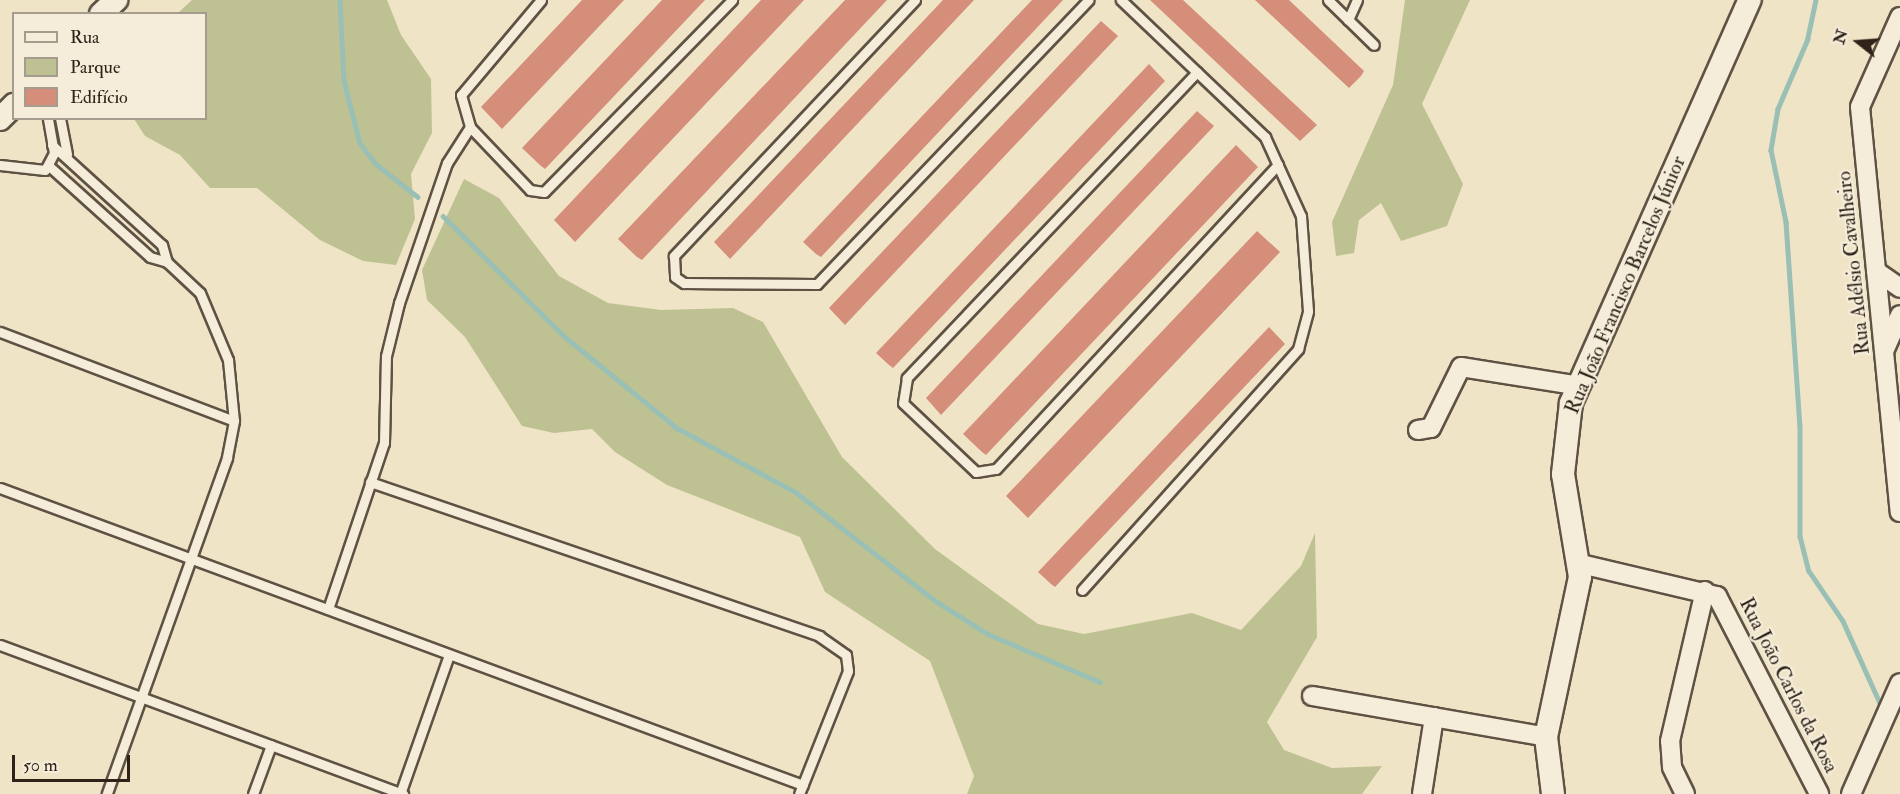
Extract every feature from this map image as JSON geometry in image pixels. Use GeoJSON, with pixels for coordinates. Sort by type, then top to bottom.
{"type":"FeatureCollection","features":[{"type":"Feature","properties":{"kind":"street"},"geometry":{"type":"LineString","coordinates":[[103,12],[116,0]]}},
{"type":"Feature","properties":{"kind":"street","name":"Rua João Francisco Barcelos Júnior"},"geometry":{"type":"LineString","coordinates":[[1553,794],[1546,737],[1577,606],[1577,564],[1563,450],[1579,386],[1750,0]]}},
{"type":"Feature","properties":{"kind":"street","name":"Rua Adélsio Cavalheiro"},"geometry":{"type":"LineString","coordinates":[[1900,17],[1860,107],[1900,512]]}},
{"type":"Feature","properties":{"kind":"street"},"geometry":{"type":"LineString","coordinates":[[0,119],[12,107]]}},
{"type":"Feature","properties":{"kind":"street"},"geometry":{"type":"LineString","coordinates":[[1876,271],[1900,288]]}},
{"type":"Feature","properties":{"kind":"street"},"geometry":{"type":"LineString","coordinates":[[1884,350],[1900,315]]}},
{"type":"Feature","properties":{"kind":"street"},"geometry":{"type":"LineString","coordinates":[[1418,430],[1431,428],[1461,367],[1579,386]]}},
{"type":"Feature","properties":{"kind":"street","name":"Rua João Carlos da Rosa"},"geometry":{"type":"LineString","coordinates":[[1577,564],[1705,591],[1723,603],[1819,794]]}},
{"type":"Feature","properties":{"kind":"street"},"geometry":{"type":"LineString","coordinates":[[1685,794],[1672,767],[1670,741],[1705,591]]}},
{"type":"Feature","properties":{"kind":"street"},"geometry":{"type":"LineString","coordinates":[[1851,794],[1900,683]]}},
{"type":"Feature","properties":{"kind":"street"},"geometry":{"type":"LineString","coordinates":[[1312,696],[1546,737]]}},
{"type":"Feature","properties":{"kind":"street"},"geometry":{"type":"LineString","coordinates":[[1422,794],[1434,717]]}},
{"type":"Feature","properties":{"kind":"lane"},"geometry":{"type":"LineString","coordinates":[[542,0],[461,95],[470,127],[530,190],[544,192],[732,0]]}},
{"type":"Feature","properties":{"kind":"lane"},"geometry":{"type":"LineString","coordinates":[[915,0],[674,256],[675,277],[684,283],[817,284],[1088,0]]}},
{"type":"Feature","properties":{"kind":"lane"},"geometry":{"type":"LineString","coordinates":[[1082,590],[1298,349],[1308,311],[1301,216],[1265,137],[1121,0]]}},
{"type":"Feature","properties":{"kind":"lane"},"geometry":{"type":"LineString","coordinates":[[1328,0],[1374,45]]}},
{"type":"Feature","properties":{"kind":"lane"},"geometry":{"type":"LineString","coordinates":[[1348,20],[1357,0]]}},
{"type":"Feature","properties":{"kind":"lane"},"geometry":{"type":"LineString","coordinates":[[1197,72],[907,378],[903,403],[976,472],[996,469],[1278,165]]}},
{"type":"Feature","properties":{"kind":"lane"},"geometry":{"type":"LineString","coordinates":[[48,120],[52,145],[49,166]]}},
{"type":"Feature","properties":{"kind":"lane"},"geometry":{"type":"LineString","coordinates":[[60,120],[67,154]]}},
{"type":"Feature","properties":{"kind":"lane"},"geometry":{"type":"LineString","coordinates":[[328,609],[384,443],[386,356],[399,303],[447,164],[470,127]]}},
{"type":"Feature","properties":{"kind":"lane"},"geometry":{"type":"LineString","coordinates":[[52,145],[67,154],[162,244],[167,262]]}},
{"type":"Feature","properties":{"kind":"lane"},"geometry":{"type":"LineString","coordinates":[[0,165],[36,171],[49,166]]}},
{"type":"Feature","properties":{"kind":"lane"},"geometry":{"type":"LineString","coordinates":[[49,166],[150,257],[167,262],[200,293],[228,360],[234,422],[227,458],[193,558],[106,794]]}},
{"type":"Feature","properties":{"kind":"lane"},"geometry":{"type":"LineString","coordinates":[[0,332],[234,422]]}},
{"type":"Feature","properties":{"kind":"lane"},"geometry":{"type":"LineString","coordinates":[[0,488],[193,558],[801,789],[848,671],[846,655],[819,636],[370,482]]}},
{"type":"Feature","properties":{"kind":"lane"},"geometry":{"type":"LineString","coordinates":[[0,645],[401,794],[449,655]]}},
{"type":"Feature","properties":{"kind":"lane"},"geometry":{"type":"LineString","coordinates":[[253,794],[272,746]]}},
{"type":"Feature","properties":{"kind":"green space"},"geometry":{"type":"Polygon","coordinates":[[[192,0],[387,0],[401,35],[431,79],[432,133],[411,174],[415,219],[396,265],[363,261],[320,240],[257,188],[210,188],[180,155],[145,136],[135,120],[207,120],[207,12],[179,12],[192,0]]]}},
{"type":"Feature","properties":{"kind":"green space"},"geometry":{"type":"Polygon","coordinates":[[[1405,0],[1470,0],[1422,104],[1463,184],[1447,226],[1401,241],[1381,203],[1359,220],[1354,253],[1336,256],[1332,222],[1393,85],[1405,0]]]}},
{"type":"Feature","properties":{"kind":"green space"},"geometry":{"type":"Polygon","coordinates":[[[464,179],[499,198],[559,276],[608,303],[661,310],[733,308],[763,322],[842,457],[935,549],[1038,624],[1084,634],[1192,613],[1241,630],[1301,566],[1315,533],[1317,637],[1267,722],[1284,750],[1332,768],[1382,766],[1362,794],[967,794],[974,776],[930,661],[825,592],[800,537],[667,485],[615,452],[592,429],[554,433],[522,426],[465,337],[427,300],[422,270],[464,179]]]}},
{"type":"Feature","properties":{"kind":"building"},"geometry":{"type":"Polygon","coordinates":[[[582,0],[624,0],[502,129],[481,107],[582,0]]]}},
{"type":"Feature","properties":{"kind":"building"},"geometry":{"type":"Polygon","coordinates":[[[662,0],[705,0],[545,169],[522,148],[662,0]]]}},
{"type":"Feature","properties":{"kind":"building"},"geometry":{"type":"Polygon","coordinates":[[[761,0],[804,0],[575,242],[554,220],[761,0]]]}},
{"type":"Feature","properties":{"kind":"building"},"geometry":{"type":"Polygon","coordinates":[[[845,0],[887,0],[642,260],[637,257],[618,239],[845,0]]]}},
{"type":"Feature","properties":{"kind":"building"},"geometry":{"type":"Polygon","coordinates":[[[943,0],[974,0],[730,259],[714,242],[943,0]]]}},
{"type":"Feature","properties":{"kind":"building"},"geometry":{"type":"Polygon","coordinates":[[[1032,0],[1063,0],[821,257],[816,254],[803,242],[1032,0]]]}},
{"type":"Feature","properties":{"kind":"building"},"geometry":{"type":"Polygon","coordinates":[[[1150,0],[1183,0],[1317,125],[1300,141],[1150,0]]]}},
{"type":"Feature","properties":{"kind":"building"},"geometry":{"type":"Polygon","coordinates":[[[1255,0],[1289,0],[1364,71],[1361,76],[1349,88],[1255,0]]]}},
{"type":"Feature","properties":{"kind":"building"},"geometry":{"type":"Polygon","coordinates":[[[1101,21],[1118,36],[845,325],[829,308],[1101,21]]]}},
{"type":"Feature","properties":{"kind":"building"},"geometry":{"type":"Polygon","coordinates":[[[1149,64],[1165,81],[893,368],[889,365],[876,353],[1149,64]]]}},
{"type":"Feature","properties":{"kind":"building"},"geometry":{"type":"Polygon","coordinates":[[[1197,111],[1214,126],[941,415],[926,398],[1197,111]]]}},
{"type":"Feature","properties":{"kind":"building"},"geometry":{"type":"Polygon","coordinates":[[[1236,145],[1258,167],[986,455],[982,452],[963,434],[1236,145]]]}},
{"type":"Feature","properties":{"kind":"building"},"geometry":{"type":"Polygon","coordinates":[[[1257,231],[1280,252],[1028,518],[1006,496],[1257,231]]]}},
{"type":"Feature","properties":{"kind":"building"},"geometry":{"type":"Polygon","coordinates":[[[1269,327],[1285,344],[1055,587],[1051,584],[1038,572],[1269,327]]]}},
{"type":"Feature","properties":{"kind":"waterway"},"geometry":{"type":"LineString","coordinates":[[340,0],[344,81],[360,143],[376,164],[418,197]]}},
{"type":"Feature","properties":{"kind":"waterway"},"geometry":{"type":"LineString","coordinates":[[1816,0],[1808,39],[1778,109],[1771,150],[1786,222],[1800,425],[1800,536],[1809,571],[1843,621],[1881,705]]}},
{"type":"Feature","properties":{"kind":"waterway"},"geometry":{"type":"LineString","coordinates":[[443,216],[564,336],[677,428],[797,493],[937,602],[988,634],[1100,682]]}}]}
